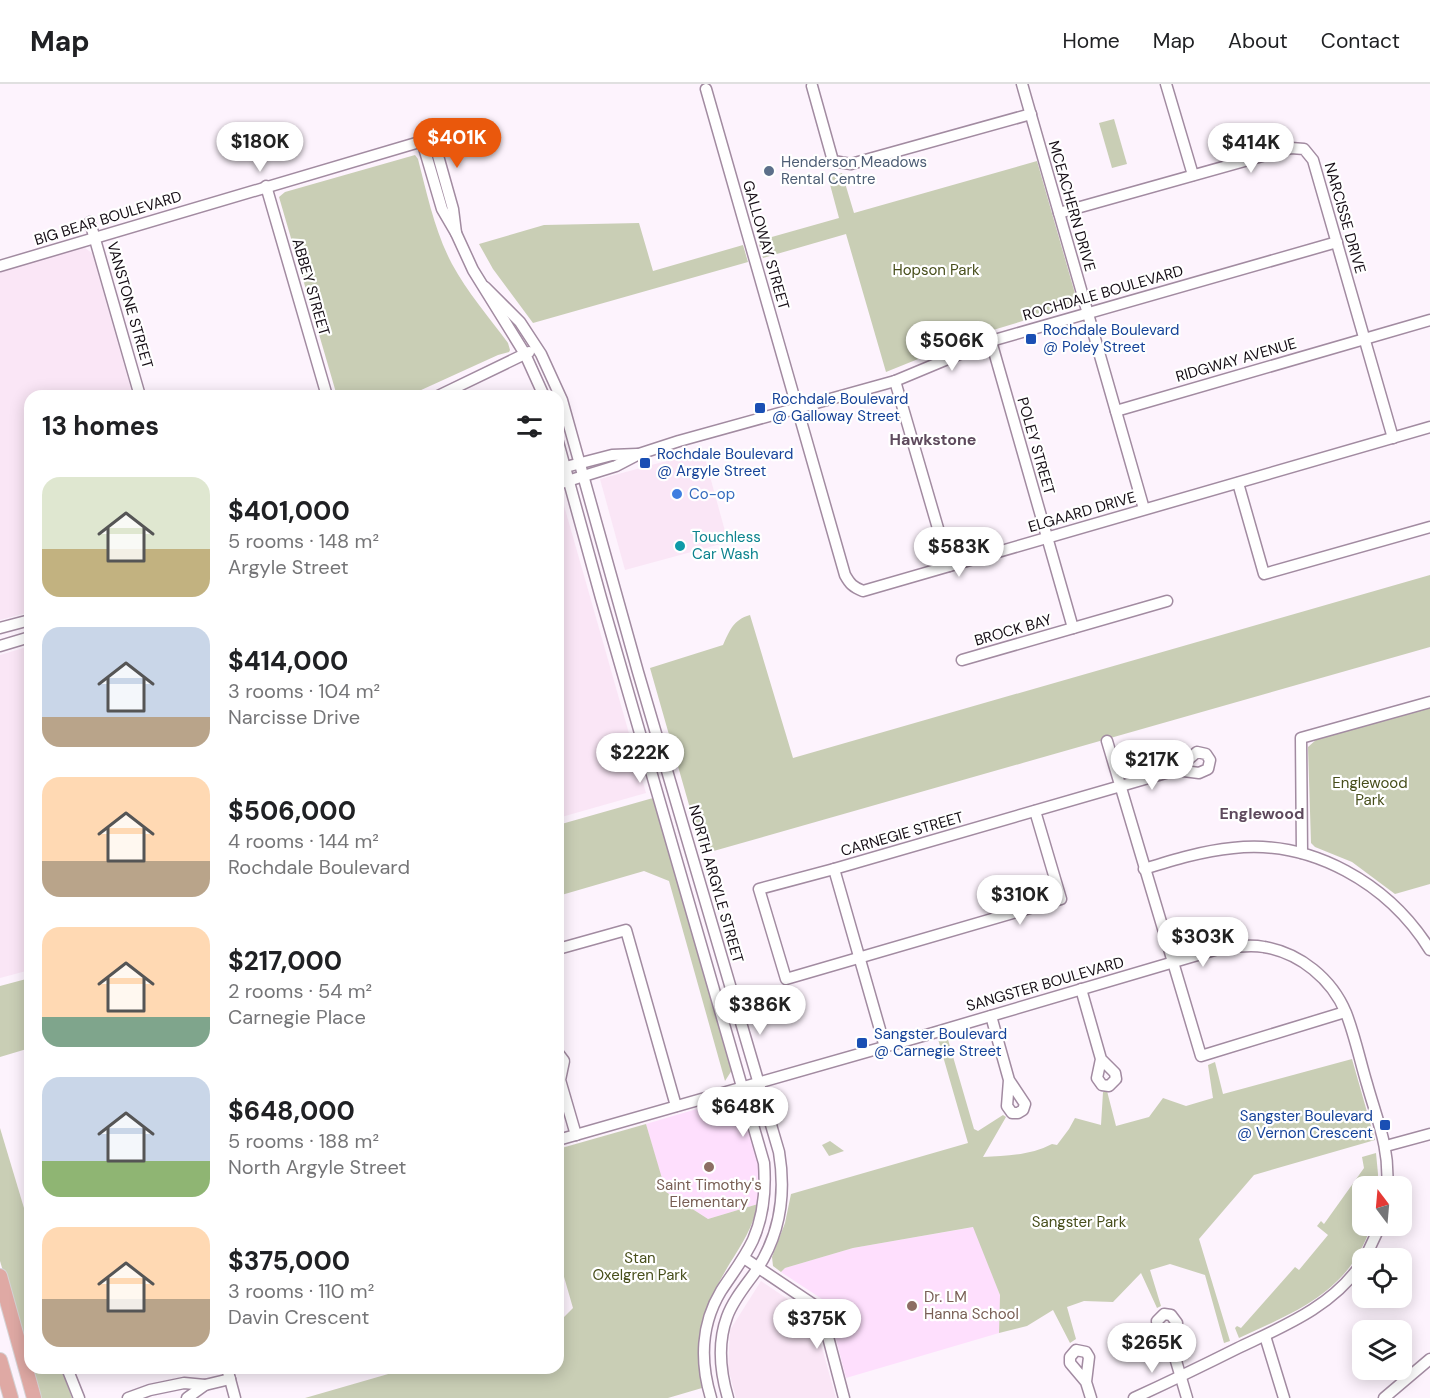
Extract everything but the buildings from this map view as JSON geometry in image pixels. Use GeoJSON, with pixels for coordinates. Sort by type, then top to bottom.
{"type":"FeatureCollection","features":[{"type":"Feature","properties":{"kind":"main road"},"geometry":{"type":"LineString","coordinates":[[0,1276],[24,1362]]}},
{"type":"Feature","properties":{"kind":"main road"},"geometry":{"type":"LineString","coordinates":[[0,1360],[11,1398]]}},
{"type":"Feature","properties":{"kind":"main road"},"geometry":{"type":"LineString","coordinates":[[27,1374],[34,1398]]}},
{"type":"Feature","properties":{"kind":"street","name":"MCEACHERN DRIVE"},"geometry":{"type":"LineString","coordinates":[[1022,84],[1144,509]]}},
{"type":"Feature","properties":{"kind":"street"},"geometry":{"type":"LineString","coordinates":[[1167,84],[1193,175]]}},
{"type":"Feature","properties":{"kind":"street"},"geometry":{"type":"LineString","coordinates":[[812,86],[833,161],[851,164],[1031,114]]}},
{"type":"Feature","properties":{"kind":"street","name":"GALLOWAY STREET"},"geometry":{"type":"LineString","coordinates":[[706,89],[797,409]]}},
{"type":"Feature","properties":{"kind":"street","name":"BIG BEAR BOULEVARD"},"geometry":{"type":"LineString","coordinates":[[0,266],[427,140],[453,208],[456,233],[473,270],[485,286]]}},
{"type":"Feature","properties":{"kind":"street","name":"NARCISSE DRIVE"},"geometry":{"type":"LineString","coordinates":[[1059,213],[1291,148],[1304,149],[1313,160],[1393,438]]}},
{"type":"Feature","properties":{"kind":"street","name":"ABBEY STREET"},"geometry":{"type":"LineString","coordinates":[[266,186],[325,390]]}},
{"type":"Feature","properties":{"kind":"street","name":"VANSTONE STREET"},"geometry":{"type":"LineString","coordinates":[[90,222],[138,390]]}},
{"type":"Feature","properties":{"kind":"street","name":"ROCHDALE BOULEVARD"},"geometry":{"type":"LineString","coordinates":[[564,482],[616,466],[639,454],[895,381],[991,341],[1337,242]]}},
{"type":"Feature","properties":{"kind":"street"},"geometry":{"type":"LineString","coordinates":[[485,286],[498,313],[525,354],[541,390]]}},
{"type":"Feature","properties":{"kind":"street","name":"NORTH ARGYLE STREET"},"geometry":{"type":"LineString","coordinates":[[485,286],[520,321],[537,347],[557,390]]}},
{"type":"Feature","properties":{"kind":"street","name":"RIDGWAY AVENUE"},"geometry":{"type":"LineString","coordinates":[[1116,411],[1430,320]]}},
{"type":"Feature","properties":{"kind":"street","name":"POLEY STREET"},"geometry":{"type":"LineString","coordinates":[[991,341],[1073,628]]}},
{"type":"Feature","properties":{"kind":"street"},"geometry":{"type":"LineString","coordinates":[[450,390],[537,347]]}},
{"type":"Feature","properties":{"kind":"street"},"geometry":{"type":"LineString","coordinates":[[895,381],[949,566]]}},
{"type":"Feature","properties":{"kind":"street","name":"NORTH ARGYLE STREET"},"geometry":{"type":"LineString","coordinates":[[564,407],[636,666],[779,1152],[783,1190],[778,1222],[758,1268],[727,1316],[723,1330],[720,1365],[728,1398]]}},
{"type":"Feature","properties":{"kind":"street","name":"ELGAARD DRIVE"},"geometry":{"type":"LineString","coordinates":[[797,409],[845,575],[850,585],[863,591],[1430,427]]}},
{"type":"Feature","properties":{"kind":"street","name":"ROCHDALE BOULEVARD"},"geometry":{"type":"LineString","coordinates":[[564,467],[612,455],[639,454]]}},
{"type":"Feature","properties":{"kind":"street","name":"NORTH ARGYLE STREET"},"geometry":{"type":"LineString","coordinates":[[564,482],[764,1163],[766,1184],[760,1222],[744,1258],[720,1293],[707,1326],[703,1357],[705,1377],[711,1398]]}},
{"type":"Feature","properties":{"kind":"street"},"geometry":{"type":"LineString","coordinates":[[1238,483],[1264,574],[1430,527]]}},
{"type":"Feature","properties":{"kind":"street","name":"BROCK BAY"},"geometry":{"type":"LineString","coordinates":[[962,660],[1167,601]]}},
{"type":"Feature","properties":{"kind":"street"},"geometry":{"type":"LineString","coordinates":[[0,628],[24,622]]}},
{"type":"Feature","properties":{"kind":"street"},"geometry":{"type":"LineString","coordinates":[[0,646],[24,639]]}},
{"type":"Feature","properties":{"kind":"street"},"geometry":{"type":"LineString","coordinates":[[1302,853],[1301,738],[1430,702]]}},
{"type":"Feature","properties":{"kind":"street"},"geometry":{"type":"LineString","coordinates":[[1107,741],[1201,1056],[1346,1012]]}},
{"type":"Feature","properties":{"kind":"street","name":"CARNEGIE STREET"},"geometry":{"type":"LineString","coordinates":[[885,1047],[834,869],[1176,770]]}},
{"type":"Feature","properties":{"kind":"street"},"geometry":{"type":"LineString","coordinates":[[834,869],[759,889],[786,979],[1060,899],[1035,811]]}},
{"type":"Feature","properties":{"kind":"street"},"geometry":{"type":"LineString","coordinates":[[1144,869],[1193,854],[1235,847],[1302,853],[1343,868],[1376,889],[1425,934],[1430,950]]}},
{"type":"Feature","properties":{"kind":"street"},"geometry":{"type":"LineString","coordinates":[[564,947],[626,930],[675,1106]]}},
{"type":"Feature","properties":{"kind":"street","name":"SANGSTER BOULEVARD"},"geometry":{"type":"LineString","coordinates":[[564,1138],[1218,949],[1262,946],[1283,951],[1316,972],[1334,990],[1346,1012],[1386,1146],[1387,1176]]}},
{"type":"Feature","properties":{"kind":"street"},"geometry":{"type":"LineString","coordinates":[[1081,989],[1101,1059]]}},
{"type":"Feature","properties":{"kind":"street"},"geometry":{"type":"LineString","coordinates":[[991,1016],[1009,1080]]}},
{"type":"Feature","properties":{"kind":"street"},"geometry":{"type":"LineString","coordinates":[[564,1095],[576,1135]]}},
{"type":"Feature","properties":{"kind":"street"},"geometry":{"type":"LineString","coordinates":[[1386,1146],[1430,1134]]}},
{"type":"Feature","properties":{"kind":"street"},"geometry":{"type":"LineString","coordinates":[[744,1258],[814,1305],[822,1314],[844,1398]]}},
{"type":"Feature","properties":{"kind":"street"},"geometry":{"type":"LineString","coordinates":[[1134,1398],[1265,1336],[1312,1311],[1352,1277]]}},
{"type":"Feature","properties":{"kind":"street"},"geometry":{"type":"LineString","coordinates":[[1265,1336],[1284,1398]]}},
{"type":"Feature","properties":{"kind":"street"},"geometry":{"type":"LineString","coordinates":[[1171,1344],[1187,1398]]}},
{"type":"Feature","properties":{"kind":"street"},"geometry":{"type":"LineString","coordinates":[[1384,1398],[1430,1359]]}},
{"type":"Feature","properties":{"kind":"street"},"geometry":{"type":"LineString","coordinates":[[69,1374],[79,1398]]}},
{"type":"Feature","properties":{"kind":"street"},"geometry":{"type":"LineString","coordinates":[[187,1398],[226,1374]]}},
{"type":"Feature","properties":{"kind":"street"},"geometry":{"type":"LineString","coordinates":[[228,1374],[235,1398]]}},
{"type":"Feature","properties":{"kind":"street"},"geometry":{"type":"LineString","coordinates":[[1086,1382],[1091,1398]]}},
{"type":"Feature","properties":{"kind":"street"},"geometry":{"type":"LineString","coordinates":[[128,1398],[150,1390],[184,1383],[205,1385]]}},
{"type":"Feature","properties":{"kind":"shaded area"},"geometry":{"type":"Polygon","coordinates":[[[82,246],[92,253],[131,390],[24,390],[24,614],[0,620],[0,270],[82,246]]]}},
{"type":"Feature","properties":{"kind":"shaded area"},"geometry":{"type":"Polygon","coordinates":[[[703,451],[728,542],[625,570],[600,479],[703,451]]]}},
{"type":"Feature","properties":{"kind":"shaded area"},"geometry":{"type":"Polygon","coordinates":[[[564,506],[646,793],[564,816],[564,506]]]}},
{"type":"Feature","properties":{"kind":"shaded area"},"geometry":{"type":"Polygon","coordinates":[[[24,648],[24,972],[0,978],[0,655],[24,648]]]}},
{"type":"Feature","properties":{"kind":"shaded area","name":"Saint Timothy's Elementary"},"geometry":{"type":"Polygon","coordinates":[[[734,1098],[742,1103],[758,1157],[758,1204],[708,1219],[665,1191],[646,1124],[734,1098]]]}},
{"type":"Feature","properties":{"kind":"shaded area","name":"Dr. LM Hanna School"},"geometry":{"type":"Polygon","coordinates":[[[974,1227],[1000,1295],[999,1333],[846,1378],[829,1312],[822,1299],[781,1272],[785,1268],[853,1248],[974,1227]]]}},
{"type":"Feature","properties":{"kind":"shaded area"},"geometry":{"type":"Polygon","coordinates":[[[761,1281],[813,1316],[836,1398],[736,1398],[728,1368],[730,1330],[761,1281]]]}},
{"type":"Feature","properties":{"kind":"green space"},"geometry":{"type":"Polygon","coordinates":[[[1114,119],[1127,164],[1112,168],[1099,123],[1114,119]]]}},
{"type":"Feature","properties":{"kind":"green space"},"geometry":{"type":"Polygon","coordinates":[[[415,155],[446,252],[471,294],[508,343],[509,352],[421,390],[335,390],[279,197],[285,192],[415,155]]]}},
{"type":"Feature","properties":{"kind":"green space","name":"Hopson Park"},"geometry":{"type":"Polygon","coordinates":[[[1037,161],[1076,297],[1074,303],[1069,307],[980,334],[886,372],[846,234],[763,258],[758,241],[839,218],[828,177],[842,173],[854,213],[1037,161]]]}},
{"type":"Feature","properties":{"kind":"green space"},"geometry":{"type":"Polygon","coordinates":[[[639,223],[653,271],[743,245],[748,262],[533,323],[493,269],[479,244],[544,225],[639,223]]]}},
{"type":"Feature","properties":{"kind":"green space"},"geometry":{"type":"Polygon","coordinates":[[[1430,575],[1430,647],[703,854],[650,668],[723,645],[736,623],[750,615],[793,758],[1430,575]]]}},
{"type":"Feature","properties":{"kind":"green space","name":"Englewood Park"},"geometry":{"type":"Polygon","coordinates":[[[1430,708],[1430,884],[1395,894],[1352,862],[1315,847],[1311,843],[1308,747],[1317,739],[1430,708]]]}},
{"type":"Feature","properties":{"kind":"green space"},"geometry":{"type":"Polygon","coordinates":[[[653,798],[732,1070],[725,1081],[669,881],[644,871],[564,894],[564,823],[653,798]]]}},
{"type":"Feature","properties":{"kind":"green space"},"geometry":{"type":"Polygon","coordinates":[[[24,980],[24,1050],[0,1057],[0,986],[24,980]]]}},
{"type":"Feature","properties":{"kind":"green space","name":"Sangster Park"},"geometry":{"type":"Polygon","coordinates":[[[947,1036],[974,1129],[978,1131],[1003,1115],[1006,1117],[983,1157],[1019,1154],[1036,1151],[1052,1144],[1057,1145],[1075,1118],[1101,1125],[1103,1092],[1107,1091],[1116,1126],[1149,1117],[1163,1098],[1186,1106],[1213,1098],[1208,1065],[1215,1062],[1223,1094],[1352,1059],[1375,1140],[1254,1175],[1199,1239],[1230,1341],[1224,1343],[1205,1275],[1170,1264],[1150,1270],[1161,1306],[1157,1308],[1141,1273],[1113,1302],[1084,1301],[1067,1307],[1076,1339],[1070,1343],[1053,1310],[1027,1326],[999,1333],[1000,1295],[973,1227],[853,1248],[785,1268],[781,1272],[773,1266],[772,1257],[785,1223],[791,1194],[968,1143],[938,1039],[947,1036]]]}},
{"type":"Feature","properties":{"kind":"green space","name":"Stan Oxelgren Park"},"geometry":{"type":"Polygon","coordinates":[[[646,1124],[666,1192],[708,1219],[758,1204],[750,1228],[713,1294],[702,1322],[699,1352],[702,1388],[668,1398],[305,1398],[388,1374],[564,1374],[564,1317],[573,1308],[564,1277],[564,1147],[646,1124]]]}},
{"type":"Feature","properties":{"kind":"green space"},"geometry":{"type":"Polygon","coordinates":[[[0,1128],[24,1208],[24,1341],[0,1261],[0,1128]]]}},
{"type":"Feature","properties":{"kind":"green space"},"geometry":{"type":"Polygon","coordinates":[[[830,1141],[844,1151],[829,1156],[822,1145],[830,1141]]]}},
{"type":"Feature","properties":{"kind":"green space"},"geometry":{"type":"Polygon","coordinates":[[[1376,1153],[1378,1176],[1358,1176],[1364,1168],[1362,1157],[1376,1153]]]}},
{"type":"Feature","properties":{"kind":"green space"},"geometry":{"type":"Polygon","coordinates":[[[1352,1185],[1352,1236],[1367,1236],[1361,1248],[1352,1248],[1352,1263],[1349,1268],[1318,1297],[1239,1338],[1235,1328],[1237,1326],[1241,1328],[1295,1267],[1299,1270],[1328,1235],[1317,1226],[1321,1221],[1324,1224],[1352,1185]]]}},
{"type":"Feature","properties":{"kind":"green space"},"geometry":{"type":"Polygon","coordinates":[[[34,1374],[63,1374],[72,1398],[41,1398],[34,1374]]]}},
{"type":"Feature","properties":{"kind":"place","name":"Henderson Meadows Rental Centre"},"geometry":{"type":"Point","coordinates":[769,171]}},
{"type":"Feature","properties":{"kind":"place","name":"Rochdale Boulevard @ Poley Street"},"geometry":{"type":"Point","coordinates":[1031,339]}},
{"type":"Feature","properties":{"kind":"place","name":"Rochdale Boulevard @ Galloway Street"},"geometry":{"type":"Point","coordinates":[760,408]}},
{"type":"Feature","properties":{"kind":"place","name":"Rochdale Boulevard @ Argyle Street"},"geometry":{"type":"Point","coordinates":[645,463]}},
{"type":"Feature","properties":{"kind":"place","name":"Co-op"},"geometry":{"type":"Point","coordinates":[677,494]}},
{"type":"Feature","properties":{"kind":"place","name":"Touchless Car Wash"},"geometry":{"type":"Point","coordinates":[680,546]}},
{"type":"Feature","properties":{"kind":"place","name":"Sangster Boulevard @ Carnegie Street"},"geometry":{"type":"Point","coordinates":[862,1043]}},
{"type":"Feature","properties":{"kind":"place","name":"Sangster Boulevard @ Vernon Crescent"},"geometry":{"type":"Point","coordinates":[1385,1125]}},
{"type":"Feature","properties":{"kind":"place","name":"Saint Timothy's Elementary"},"geometry":{"type":"Point","coordinates":[709,1167]}},
{"type":"Feature","properties":{"kind":"place","name":"Dr. LM Hanna School"},"geometry":{"type":"Point","coordinates":[912,1306]}},
{"type":"Feature","properties":{"kind":"district","name":"Hawkstone"},"geometry":{"type":"Point","coordinates":[933,439]}},
{"type":"Feature","properties":{"kind":"district","name":"Englewood"},"geometry":{"type":"Point","coordinates":[1262,813]}}]}
